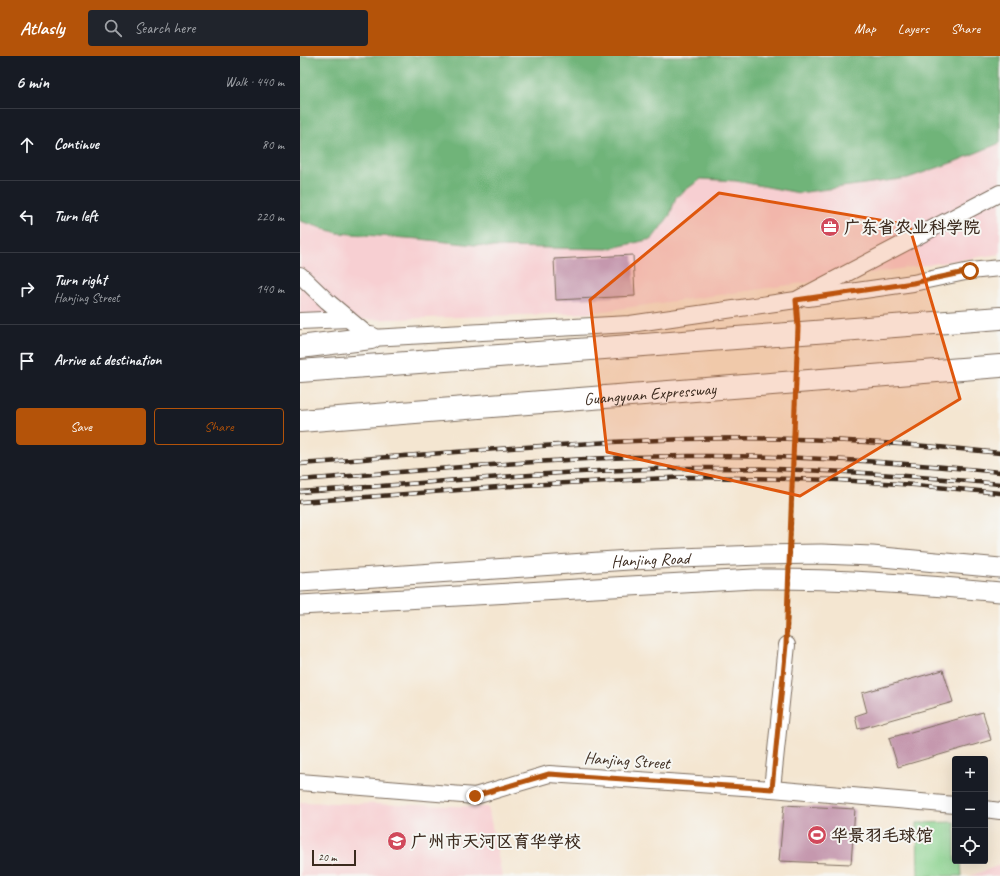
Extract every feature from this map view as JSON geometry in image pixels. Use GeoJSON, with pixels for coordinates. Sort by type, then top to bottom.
{"type":"FeatureCollection","features":[{"type":"Feature","properties":{"kind":"highway"},"geometry":{"type":"LineString","coordinates":[[300,371],[1000,318]]}},
{"type":"Feature","properties":{"kind":"highway"},"geometry":{"type":"LineString","coordinates":[[300,347],[371,338]]}},
{"type":"Feature","properties":{"kind":"highway","name":"Guangyuan Expressway"},"geometry":{"type":"LineString","coordinates":[[300,421],[1000,366]]}},
{"type":"Feature","properties":{"kind":"street"},"geometry":{"type":"LineString","coordinates":[[796,300],[1000,193]]}},
{"type":"Feature","properties":{"kind":"street"},"geometry":{"type":"LineString","coordinates":[[300,275],[327,301],[371,338],[630,324],[913,283],[970,271],[1000,268]]}},
{"type":"Feature","properties":{"kind":"street"},"geometry":{"type":"LineString","coordinates":[[300,321],[348,319]]}},
{"type":"Feature","properties":{"kind":"street","name":"Hanjing Road"},"geometry":{"type":"LineString","coordinates":[[300,582],[622,560],[759,554],[872,556],[1000,568]]}},
{"type":"Feature","properties":{"kind":"street","name":"Hanjing Road"},"geometry":{"type":"LineString","coordinates":[[300,605],[753,579],[818,579],[878,582],[1000,592]]}},
{"type":"Feature","properties":{"kind":"street"},"geometry":{"type":"LineString","coordinates":[[772,789],[786,645]]}},
{"type":"Feature","properties":{"kind":"street","name":"Hanjing Street"},"geometry":{"type":"LineString","coordinates":[[300,782],[475,796],[549,774],[772,789],[952,805]]}},
{"type":"Feature","properties":{"kind":"street"},"geometry":{"type":"LineString","coordinates":[[988,809],[1000,811]]}},
{"type":"Feature","properties":{"kind":"path"},"geometry":{"type":"LineString","coordinates":[[786,645],[798,327],[796,300]]}},
{"type":"Feature","properties":{"kind":"highlighted area"},"geometry":{"type":"Polygon","coordinates":[[[719,193],[909,225],[960,399],[800,496],[607,452],[590,300],[719,193]]]}},
{"type":"Feature","properties":{"kind":"shaded area","name":"广东省农业科学院"},"geometry":{"type":"Polygon","coordinates":[[[1000,143],[1000,254],[589,313],[300,322],[300,221],[338,233],[419,239],[493,247],[670,215],[676,197],[701,179],[736,181],[799,193],[908,178],[954,162],[1000,143]]]}},
{"type":"Feature","properties":{"kind":"shaded area","name":"广州市天河区育华学校"},"geometry":{"type":"Polygon","coordinates":[[[300,802],[488,807],[502,876],[300,876],[300,802]]]}},
{"type":"Feature","properties":{"kind":"shaded area"},"geometry":{"type":"Polygon","coordinates":[[[1000,865],[1000,876],[970,876],[1000,865]]]}},
{"type":"Feature","properties":{"kind":"green space"},"geometry":{"type":"Polygon","coordinates":[[[300,56],[1000,56],[1000,143],[954,162],[908,178],[799,193],[736,181],[701,179],[676,197],[670,215],[652,239],[607,249],[493,247],[419,239],[338,233],[300,221],[300,56]]]}},
{"type":"Feature","properties":{"kind":"green space"},"geometry":{"type":"Polygon","coordinates":[[[952,822],[952,864],[961,864],[962,876],[918,876],[917,823],[952,822]]]}},
{"type":"Feature","properties":{"kind":"building"},"geometry":{"type":"Polygon","coordinates":[[[633,255],[635,296],[556,300],[554,259],[633,255]]]}},
{"type":"Feature","properties":{"kind":"building"},"geometry":{"type":"Polygon","coordinates":[[[943,670],[953,702],[858,729],[855,716],[867,712],[862,693],[943,670]]]}},
{"type":"Feature","properties":{"kind":"building"},"geometry":{"type":"Polygon","coordinates":[[[983,712],[991,740],[898,767],[889,738],[983,712]]]}},
{"type":"Feature","properties":{"kind":"building","name":"华景羽毛球馆"},"geometry":{"type":"Polygon","coordinates":[[[784,805],[855,809],[851,864],[779,861],[784,805]]]}},
{"type":"Feature","properties":{"kind":"railway"},"geometry":{"type":"LineString","coordinates":[[300,464],[542,446],[726,438],[805,439],[883,443],[1000,453]]}},
{"type":"Feature","properties":{"kind":"railway"},"geometry":{"type":"LineString","coordinates":[[300,480],[544,461],[690,456],[845,460],[1000,472]]}},
{"type":"Feature","properties":{"kind":"railway"},"geometry":{"type":"LineString","coordinates":[[300,492],[592,471],[690,468],[845,472],[1000,484]]}},
{"type":"Feature","properties":{"kind":"railway"},"geometry":{"type":"LineString","coordinates":[[300,502],[526,485],[689,477],[838,480],[1000,493]]}},
{"type":"Feature","properties":{"kind":"place","name":"广东省农业科学院"},"geometry":{"type":"Point","coordinates":[830,227]}},
{"type":"Feature","properties":{"kind":"place","name":"华景羽毛球馆"},"geometry":{"type":"Point","coordinates":[817,835]}},
{"type":"Feature","properties":{"kind":"place","name":"广州市天河区育华学校"},"geometry":{"type":"Point","coordinates":[397,841]}},
{"type":"Feature","properties":{"kind":"route"},"geometry":{"type":"LineString","coordinates":[[475,796],[549,774],[772,789],[786,645],[798,327],[796,300],[913,283],[970,271]]}}]}
